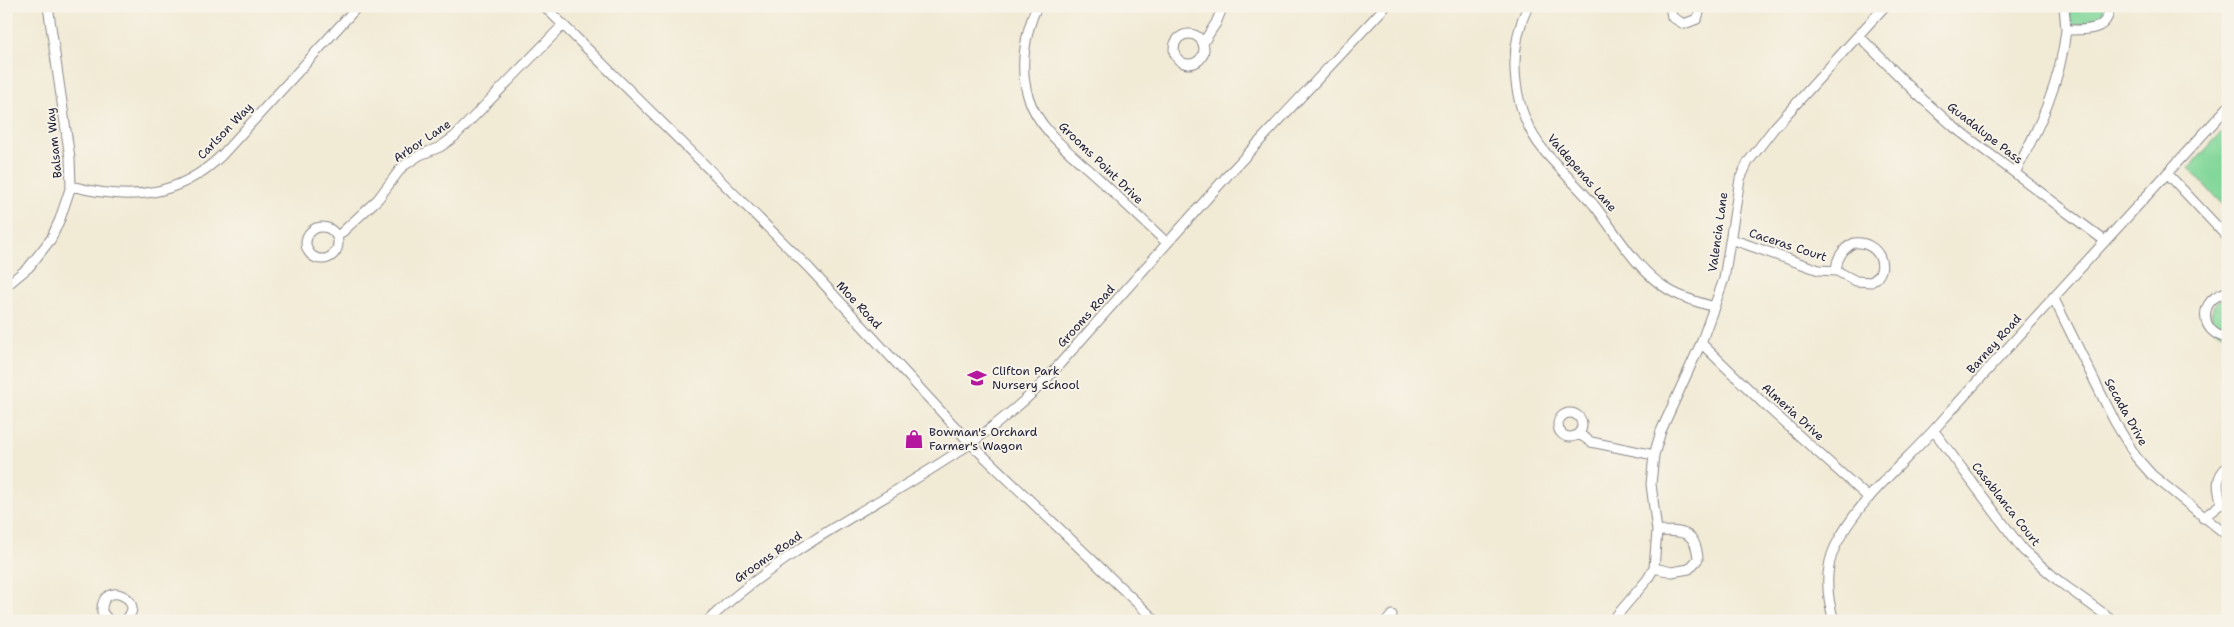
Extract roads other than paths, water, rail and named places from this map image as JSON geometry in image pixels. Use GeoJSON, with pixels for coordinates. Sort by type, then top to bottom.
{"type":"FeatureCollection","features":[{"type":"Feature","properties":{"kind":"street","name":"Balsam Way"},"geometry":{"type":"LineString","coordinates":[[6,286],[29,267],[51,239],[71,186],[70,158],[48,6]]}},
{"type":"Feature","properties":{"kind":"street","name":"Carlson Way"},"geometry":{"type":"LineString","coordinates":[[71,186],[99,192],[143,194],[162,191],[199,174],[222,155],[358,6]]}},
{"type":"Feature","properties":{"kind":"street","name":"Moe Road"},"geometry":{"type":"LineString","coordinates":[[544,6],[808,268],[970,443],[1156,621]]}},
{"type":"Feature","properties":{"kind":"street","name":"Grooms Point Drive"},"geometry":{"type":"LineString","coordinates":[[1037,6],[1029,23],[1025,44],[1024,78],[1028,97],[1040,119],[1058,141],[1167,243]]}},
{"type":"Feature","properties":{"kind":"street"},"geometry":{"type":"LineString","coordinates":[[1203,43],[1216,23],[1223,6]]}},
{"type":"Feature","properties":{"kind":"street","name":"Grooms Road"},"geometry":{"type":"LineString","coordinates":[[708,621],[725,604],[821,535],[970,443],[1015,409],[1041,385],[1167,243],[1386,6]]}},
{"type":"Feature","properties":{"kind":"street","name":"Valdepenas Lane"},"geometry":{"type":"LineString","coordinates":[[1528,6],[1517,36],[1514,62],[1520,106],[1528,126],[1544,151],[1590,200],[1646,272],[1670,291],[1715,307]]}},
{"type":"Feature","properties":{"kind":"street"},"geometry":{"type":"LineString","coordinates":[[1670,6],[1672,17],[1684,24],[1697,19],[1701,6]]}},
{"type":"Feature","properties":{"kind":"street","name":"Valencia Lane"},"geometry":{"type":"LineString","coordinates":[[1654,568],[1657,531],[1651,484],[1654,455],[1660,431],[1701,343],[1715,307],[1724,278],[1738,188],[1748,162],[1775,127],[1886,6]]}},
{"type":"Feature","properties":{"kind":"street"},"geometry":{"type":"LineString","coordinates":[[2015,173],[2046,111],[2055,86],[2066,30],[2064,6]]}},
{"type":"Feature","properties":{"kind":"street"},"geometry":{"type":"LineString","coordinates":[[2066,30],[2092,30],[2100,27],[2107,20],[2108,6]]}},
{"type":"Feature","properties":{"kind":"street","name":"Arbor Lane"},"geometry":{"type":"LineString","coordinates":[[338,236],[378,199],[402,167],[420,154],[440,147],[454,137],[563,25]]}},
{"type":"Feature","properties":{"kind":"street","name":"Guadalupe Pass"},"geometry":{"type":"LineString","coordinates":[[1859,36],[1918,95],[1954,127],[2105,241]]}},
{"type":"Feature","properties":{"kind":"street","name":"Barney Road"},"geometry":{"type":"LineString","coordinates":[[1834,621],[1827,584],[1829,565],[1834,548],[1847,526],[1869,498],[1934,431],[2053,297],[2228,107]]}},
{"type":"Feature","properties":{"kind":"street"},"geometry":{"type":"LineString","coordinates":[[2167,173],[2228,238]]}},
{"type":"Feature","properties":{"kind":"street","name":"Caceras Court"},"geometry":{"type":"LineString","coordinates":[[1731,239],[1819,270],[1837,271],[1856,282],[1867,283],[1877,276],[1881,267],[1880,258],[1876,250],[1868,244],[1854,243],[1843,251],[1836,265],[1837,271]]}},
{"type":"Feature","properties":{"kind":"street"},"geometry":{"type":"LineString","coordinates":[[2228,292],[2219,294],[2211,299],[2206,308],[2205,315],[2208,326],[2222,338],[2228,338]]}},
{"type":"Feature","properties":{"kind":"street","name":"Secada Drive"},"geometry":{"type":"LineString","coordinates":[[2053,297],[2115,422],[2136,457],[2152,475],[2203,518],[2228,536]]}},
{"type":"Feature","properties":{"kind":"street","name":"Almeria Drive"},"geometry":{"type":"LineString","coordinates":[[1701,343],[1766,406],[1869,498]]}},
{"type":"Feature","properties":{"kind":"street","name":"Casablanca Court"},"geometry":{"type":"LineString","coordinates":[[1934,431],[2023,550],[2061,583],[2114,621]]}},
{"type":"Feature","properties":{"kind":"street"},"geometry":{"type":"LineString","coordinates":[[1579,434],[1591,442],[1654,455]]}},
{"type":"Feature","properties":{"kind":"street"},"geometry":{"type":"LineString","coordinates":[[2203,518],[2225,504],[2218,480],[2220,472],[2228,466]]}},
{"type":"Feature","properties":{"kind":"street"},"geometry":{"type":"LineString","coordinates":[[1612,621],[1647,580],[1654,568],[1672,572],[1689,569],[1698,559],[1697,546],[1689,534],[1680,531],[1657,531]]}},
{"type":"Feature","properties":{"kind":"street"},"geometry":{"type":"LineString","coordinates":[[109,621],[102,612],[103,602],[109,595],[118,593],[126,597],[131,604],[130,613],[124,621]]}},
{"type":"Feature","properties":{"kind":"place","name":"Clifton Park Nursery School"},"geometry":{"type":"Point","coordinates":[977,378]}},
{"type":"Feature","properties":{"kind":"place","name":"Bowman's Orchard Farmer's Wagon"},"geometry":{"type":"Point","coordinates":[914,439]}}]}
